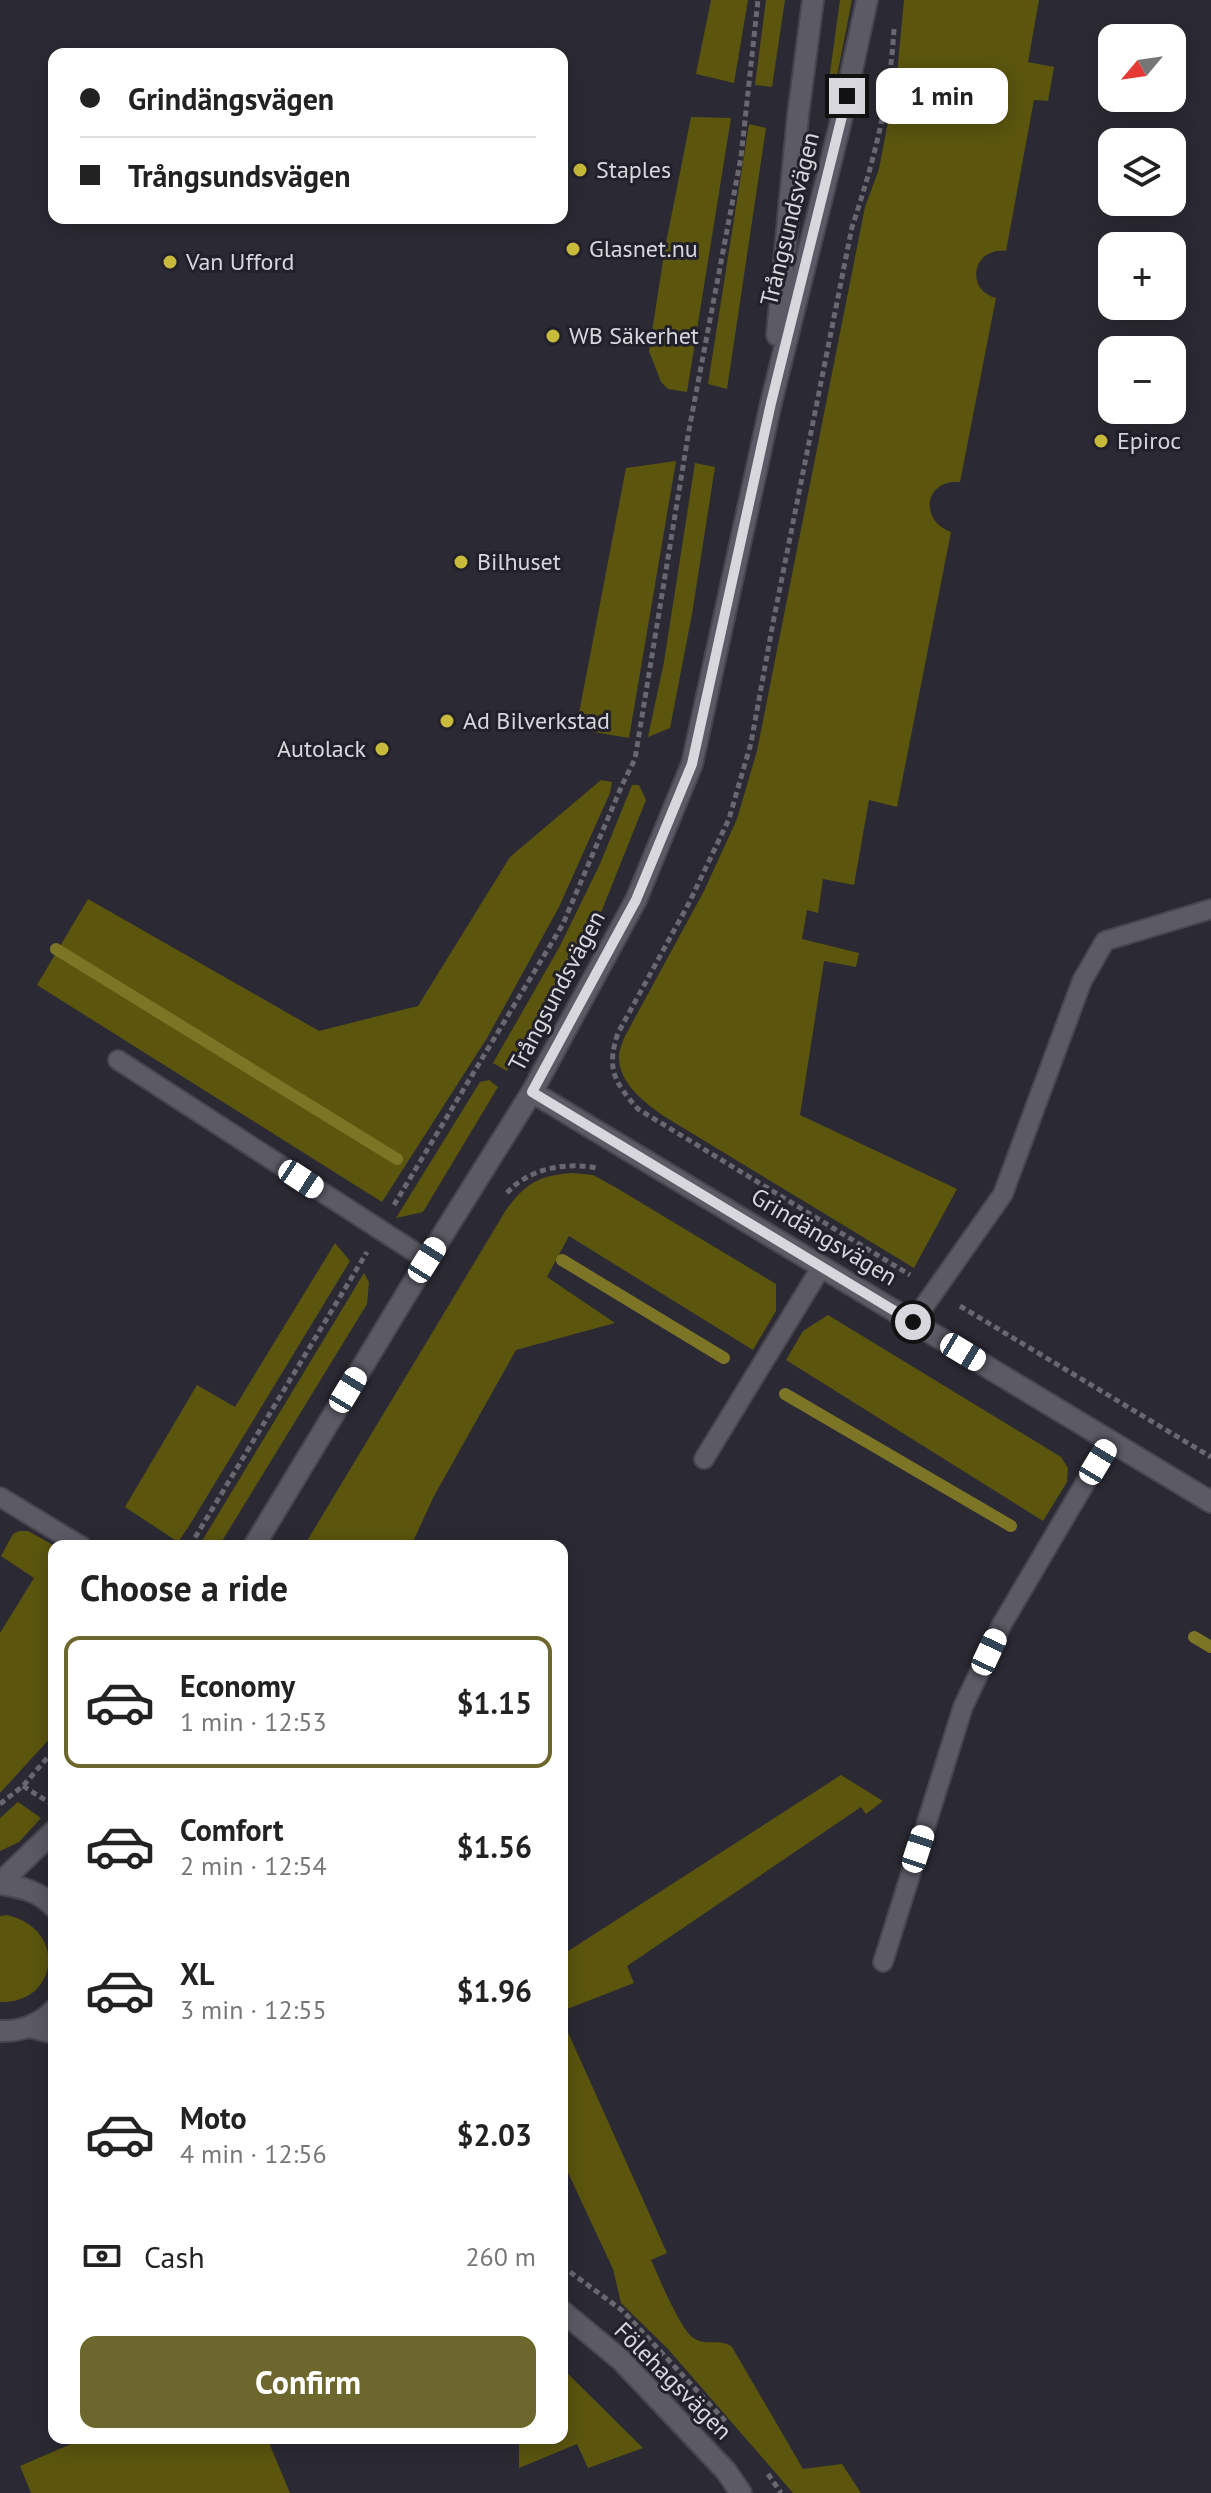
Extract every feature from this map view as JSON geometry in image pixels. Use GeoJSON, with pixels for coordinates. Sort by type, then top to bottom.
{"type":"FeatureCollection","features":[{"type":"Feature","properties":{"kind":"main road","name":"Trångsundsvägen"},"geometry":{"type":"LineString","coordinates":[[771,403],[797,130],[813,0]]}},
{"type":"Feature","properties":{"kind":"main road","name":"Trångsundsvägen"},"geometry":{"type":"LineString","coordinates":[[258,1540],[532,1092],[636,900],[692,764],[771,403],[840,125],[867,0]]}},
{"type":"Feature","properties":{"kind":"main road","name":"Grindängsvägen"},"geometry":{"type":"LineString","coordinates":[[532,1092],[1211,1502]]}},
{"type":"Feature","properties":{"kind":"main road"},"geometry":{"type":"LineString","coordinates":[[0,1883],[48,1837]]}},
{"type":"Feature","properties":{"kind":"main road"},"geometry":{"type":"LineString","coordinates":[[0,1883],[24,1887],[48,1900]]}},
{"type":"Feature","properties":{"kind":"main road"},"geometry":{"type":"LineString","coordinates":[[10,2032],[48,2013]]}},
{"type":"Feature","properties":{"kind":"main road"},"geometry":{"type":"LineString","coordinates":[[10,2032],[48,2033]]}},
{"type":"Feature","properties":{"kind":"main road","name":"Fölehagsvägen"},"geometry":{"type":"LineString","coordinates":[[568,2316],[621,2360],[726,2471],[741,2493]]}},
{"type":"Feature","properties":{"kind":"lane"},"geometry":{"type":"LineString","coordinates":[[913,1322],[1003,1194],[1082,981],[1105,941],[1211,909]]}},
{"type":"Feature","properties":{"kind":"lane"},"geometry":{"type":"LineString","coordinates":[[118,1060],[427,1260]]}},
{"type":"Feature","properties":{"kind":"lane"},"geometry":{"type":"LineString","coordinates":[[704,1459],[822,1266]]}},
{"type":"Feature","properties":{"kind":"lane"},"geometry":{"type":"LineString","coordinates":[[883,1962],[963,1707],[1002,1624],[1110,1441]]}},
{"type":"Feature","properties":{"kind":"lane"},"geometry":{"type":"LineString","coordinates":[[0,1497],[71,1540]]}},
{"type":"Feature","properties":{"kind":"path"},"geometry":{"type":"LineString","coordinates":[[194,1540],[563,924],[635,759],[689,430],[741,157],[758,0]]}},
{"type":"Feature","properties":{"kind":"path"},"geometry":{"type":"LineString","coordinates":[[894,28],[888,88],[873,166],[852,227],[751,743],[729,819],[689,903],[618,1033],[611,1052],[613,1073],[623,1092],[638,1109],[1211,1457]]}},
{"type":"Feature","properties":{"kind":"path"},"geometry":{"type":"LineString","coordinates":[[503,1198],[522,1180],[550,1169],[569,1165],[600,1169]]}},
{"type":"Feature","properties":{"kind":"path"},"geometry":{"type":"LineString","coordinates":[[0,1804],[23,1786],[48,1757]]}},
{"type":"Feature","properties":{"kind":"path"},"geometry":{"type":"LineString","coordinates":[[23,1786],[48,1802]]}},
{"type":"Feature","properties":{"kind":"shaded area"},"geometry":{"type":"Polygon","coordinates":[[[711,0],[748,0],[734,83],[696,74],[711,0]]]}},
{"type":"Feature","properties":{"kind":"shaded area"},"geometry":{"type":"Polygon","coordinates":[[[766,0],[785,0],[772,87],[755,85],[766,0]]]}},
{"type":"Feature","properties":{"kind":"shaded area"},"geometry":{"type":"Polygon","coordinates":[[[840,0],[852,0],[836,81],[829,80],[840,0]]]}},
{"type":"Feature","properties":{"kind":"shaded area"},"geometry":{"type":"Polygon","coordinates":[[[904,0],[1039,0],[1028,62],[1054,67],[1048,101],[1034,100],[1006,251],[986,256],[977,270],[980,287],[996,298],[960,482],[939,487],[930,501],[934,519],[951,532],[897,807],[869,800],[854,885],[823,879],[818,913],[807,910],[802,939],[859,953],[856,967],[824,961],[800,1115],[957,1189],[914,1268],[662,1115],[628,1083],[619,1057],[624,1038],[704,891],[737,819],[757,751],[865,207],[879,169],[897,74],[904,0]]]}},
{"type":"Feature","properties":{"kind":"shaded area"},"geometry":{"type":"Polygon","coordinates":[[[691,117],[731,118],[687,392],[668,389],[661,382],[649,351],[665,248],[691,117]]]}},
{"type":"Feature","properties":{"kind":"shaded area"},"geometry":{"type":"Polygon","coordinates":[[[749,124],[766,128],[727,389],[708,384],[749,124]]]}},
{"type":"Feature","properties":{"kind":"shaded area"},"geometry":{"type":"Polygon","coordinates":[[[676,461],[629,738],[576,729],[626,468],[676,461]]]}},
{"type":"Feature","properties":{"kind":"shaded area"},"geometry":{"type":"Polygon","coordinates":[[[695,463],[715,467],[692,614],[670,728],[648,737],[664,662],[695,463]]]}},
{"type":"Feature","properties":{"kind":"shaded area"},"geometry":{"type":"Polygon","coordinates":[[[601,780],[612,782],[610,793],[559,907],[487,1038],[382,1202],[37,985],[88,899],[319,1031],[418,1006],[510,857],[601,780]]]}},
{"type":"Feature","properties":{"kind":"shaded area"},"geometry":{"type":"Polygon","coordinates":[[[632,785],[639,785],[646,800],[602,910],[550,1003],[507,1071],[493,1063],[560,946],[600,864],[632,785]]]}},
{"type":"Feature","properties":{"kind":"shaded area"},"geometry":{"type":"Polygon","coordinates":[[[489,1080],[498,1087],[423,1212],[396,1218],[480,1082],[489,1080]]]}},
{"type":"Feature","properties":{"kind":"shaded area"},"geometry":{"type":"Polygon","coordinates":[[[572,1173],[593,1175],[776,1284],[776,1311],[753,1350],[569,1236],[547,1277],[615,1323],[516,1350],[434,1496],[414,1540],[308,1540],[506,1210],[527,1187],[550,1176],[572,1173]]]}},
{"type":"Feature","properties":{"kind":"shaded area"},"geometry":{"type":"Polygon","coordinates":[[[335,1243],[350,1261],[179,1540],[125,1507],[197,1385],[235,1407],[335,1243]]]}},
{"type":"Feature","properties":{"kind":"shaded area"},"geometry":{"type":"Polygon","coordinates":[[[364,1273],[369,1282],[367,1304],[223,1540],[203,1540],[364,1273]]]}},
{"type":"Feature","properties":{"kind":"shaded area"},"geometry":{"type":"Polygon","coordinates":[[[828,1315],[1061,1457],[1068,1468],[1067,1482],[1043,1521],[786,1360],[803,1331],[828,1315]]]}},
{"type":"Feature","properties":{"kind":"shaded area"},"geometry":{"type":"Polygon","coordinates":[[[28,1531],[48,1542],[48,1741],[0,1793],[0,1633],[34,1578],[1,1556],[13,1534],[28,1531]]]}},
{"type":"Feature","properties":{"kind":"shaded area"},"geometry":{"type":"Polygon","coordinates":[[[841,1775],[883,1801],[866,1814],[861,1807],[627,1966],[634,1983],[568,2009],[568,1951],[841,1775]]]}},
{"type":"Feature","properties":{"kind":"shaded area"},"geometry":{"type":"Polygon","coordinates":[[[18,1802],[41,1818],[19,1842],[0,1851],[0,1818],[18,1802]]]}},
{"type":"Feature","properties":{"kind":"shaded area"},"geometry":{"type":"Polygon","coordinates":[[[7,1915],[27,1923],[40,1935],[47,1949],[48,1964],[44,1979],[34,1991],[19,1999],[0,2002],[0,1916],[7,1915]]]}},
{"type":"Feature","properties":{"kind":"shaded area"},"geometry":{"type":"Polygon","coordinates":[[[568,2032],[667,2253],[651,2260],[683,2326],[695,2339],[732,2347],[803,2469],[842,2464],[861,2493],[793,2493],[668,2349],[621,2303],[613,2269],[568,2173],[568,2032]]]}},
{"type":"Feature","properties":{"kind":"shaded area"},"geometry":{"type":"Polygon","coordinates":[[[568,2374],[643,2448],[588,2468],[577,2444],[519,2468],[519,2444],[568,2444],[568,2374]]]}},
{"type":"Feature","properties":{"kind":"shaded area"},"geometry":{"type":"Polygon","coordinates":[[[71,2444],[270,2444],[290,2493],[31,2493],[20,2466],[71,2444]]]}},
{"type":"Feature","properties":{"kind":"waterway"},"geometry":{"type":"LineString","coordinates":[[56,949],[397,1159]]}},
{"type":"Feature","properties":{"kind":"waterway"},"geometry":{"type":"LineString","coordinates":[[562,1260],[724,1358]]}},
{"type":"Feature","properties":{"kind":"waterway"},"geometry":{"type":"LineString","coordinates":[[785,1394],[1011,1526]]}},
{"type":"Feature","properties":{"kind":"waterway"},"geometry":{"type":"LineString","coordinates":[[1194,1637],[1211,1647]]}},
{"type":"Feature","properties":{"kind":"place","name":"Staples"},"geometry":{"type":"Point","coordinates":[580,170]}},
{"type":"Feature","properties":{"kind":"place","name":"Glasnet.nu"},"geometry":{"type":"Point","coordinates":[573,249]}},
{"type":"Feature","properties":{"kind":"place","name":"Van Ufford"},"geometry":{"type":"Point","coordinates":[170,262]}},
{"type":"Feature","properties":{"kind":"place","name":"WB Säkerhet"},"geometry":{"type":"Point","coordinates":[553,336]}},
{"type":"Feature","properties":{"kind":"place","name":"Epiroc"},"geometry":{"type":"Point","coordinates":[1101,441]}},
{"type":"Feature","properties":{"kind":"place","name":"Bilhuset"},"geometry":{"type":"Point","coordinates":[461,562]}},
{"type":"Feature","properties":{"kind":"place","name":"Ad Bilverkstad"},"geometry":{"type":"Point","coordinates":[447,721]}},
{"type":"Feature","properties":{"kind":"place","name":"Autolack"},"geometry":{"type":"Point","coordinates":[382,749]}},
{"type":"Feature","properties":{"kind":"route"},"geometry":{"type":"LineString","coordinates":[[847,96],[771,403],[692,764],[636,900],[532,1092],[913,1322]]}}]}
